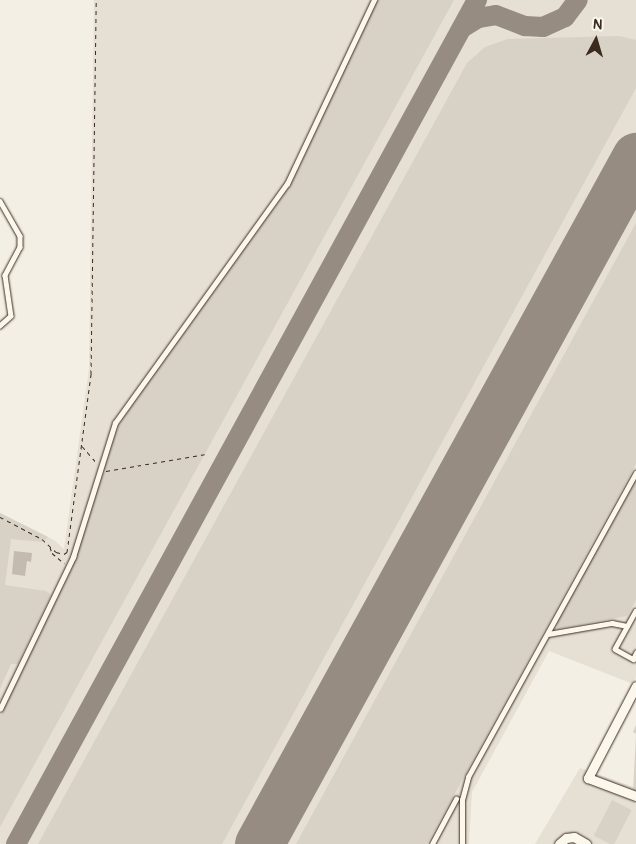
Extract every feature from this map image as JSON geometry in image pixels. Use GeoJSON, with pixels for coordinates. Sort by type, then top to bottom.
{"type":"FeatureCollection","features":[{"type":"Feature","properties":{"kind":"street"},"geometry":{"type":"LineString","coordinates":[[636,686],[588,778],[636,796]]}},
{"type":"Feature","properties":{"kind":"street"},"geometry":{"type":"LineString","coordinates":[[559,844],[566,838],[574,838],[586,844]]}},
{"type":"Feature","properties":{"kind":"lane"},"geometry":{"type":"LineString","coordinates":[[0,709],[68,566],[115,423],[123,408],[287,184],[374,0]]}},
{"type":"Feature","properties":{"kind":"lane"},"geometry":{"type":"LineString","coordinates":[[0,202],[20,236],[20,247],[5,275],[11,316],[0,326]]}},
{"type":"Feature","properties":{"kind":"lane"},"geometry":{"type":"LineString","coordinates":[[462,844],[462,800],[468,777],[636,473]]}},
{"type":"Feature","properties":{"kind":"lane"},"geometry":{"type":"LineString","coordinates":[[636,611],[615,649],[633,658],[636,653]]}},
{"type":"Feature","properties":{"kind":"lane"},"geometry":{"type":"LineString","coordinates":[[548,634],[612,623],[628,626]]}},
{"type":"Feature","properties":{"kind":"lane"},"geometry":{"type":"LineString","coordinates":[[432,844],[456,799]]}},
{"type":"Feature","properties":{"kind":"path"},"geometry":{"type":"LineString","coordinates":[[0,516],[64,554],[67,552],[91,374],[96,0]]}},
{"type":"Feature","properties":{"kind":"path"},"geometry":{"type":"LineString","coordinates":[[82,445],[101,468],[109,471],[205,454]]}},
{"type":"Feature","properties":{"kind":"path"},"geometry":{"type":"LineString","coordinates":[[50,546],[52,553],[68,566]]}},
{"type":"Feature","properties":{"kind":"shaded area"},"geometry":{"type":"Polygon","coordinates":[[[94,0],[636,0],[636,677],[633,684],[549,651],[472,792],[469,844],[0,844],[0,513],[54,540],[64,549],[89,369],[94,0]]]}},
{"type":"Feature","properties":{"kind":"shaded area"},"geometry":{"type":"Polygon","coordinates":[[[377,0],[454,0],[0,827],[0,716],[72,567],[116,431],[127,409],[286,190],[377,0]]]}},
{"type":"Feature","properties":{"kind":"shaded area"},"geometry":{"type":"Polygon","coordinates":[[[619,36],[636,40],[636,88],[222,844],[38,844],[467,63],[485,47],[508,39],[619,36]]]}},
{"type":"Feature","properties":{"kind":"shaded area"},"geometry":{"type":"Polygon","coordinates":[[[636,223],[636,464],[427,844],[296,844],[636,223]]]}},
{"type":"Feature","properties":{"kind":"shaded area"},"geometry":{"type":"Polygon","coordinates":[[[636,479],[636,600],[627,616],[557,629],[557,622],[636,479]]]}},
{"type":"Feature","properties":{"kind":"shaded area"},"geometry":{"type":"Polygon","coordinates":[[[0,513],[48,537],[43,542],[11,539],[5,585],[46,591],[51,595],[18,664],[11,664],[0,689],[0,513]]]}},
{"type":"Feature","properties":{"kind":"shaded area"},"geometry":{"type":"Polygon","coordinates":[[[636,734],[636,792],[633,792],[636,734]]]}},
{"type":"Feature","properties":{"kind":"shaded area"},"geometry":{"type":"Polygon","coordinates":[[[580,768],[636,788],[636,844],[535,844],[580,768]]]}},
{"type":"Feature","properties":{"kind":"shaded area"},"geometry":{"type":"Polygon","coordinates":[[[612,800],[632,810],[614,844],[610,844],[594,836],[612,800]]]}},
{"type":"Feature","properties":{"kind":"building"},"geometry":{"type":"Polygon","coordinates":[[[14,551],[32,553],[31,562],[27,561],[25,576],[12,574],[14,551]]]}},
{"type":"Feature","properties":{"kind":"taxiway"},"geometry":{"type":"LineString","coordinates":[[16,844],[477,0]]}},
{"type":"Feature","properties":{"kind":"taxiway"},"geometry":{"type":"LineString","coordinates":[[462,28],[478,18],[496,15],[525,26],[543,27],[565,17],[578,0]]}},
{"type":"Feature","properties":{"kind":"runway"},"geometry":{"type":"LineString","coordinates":[[259,844],[636,157]]}}]}
